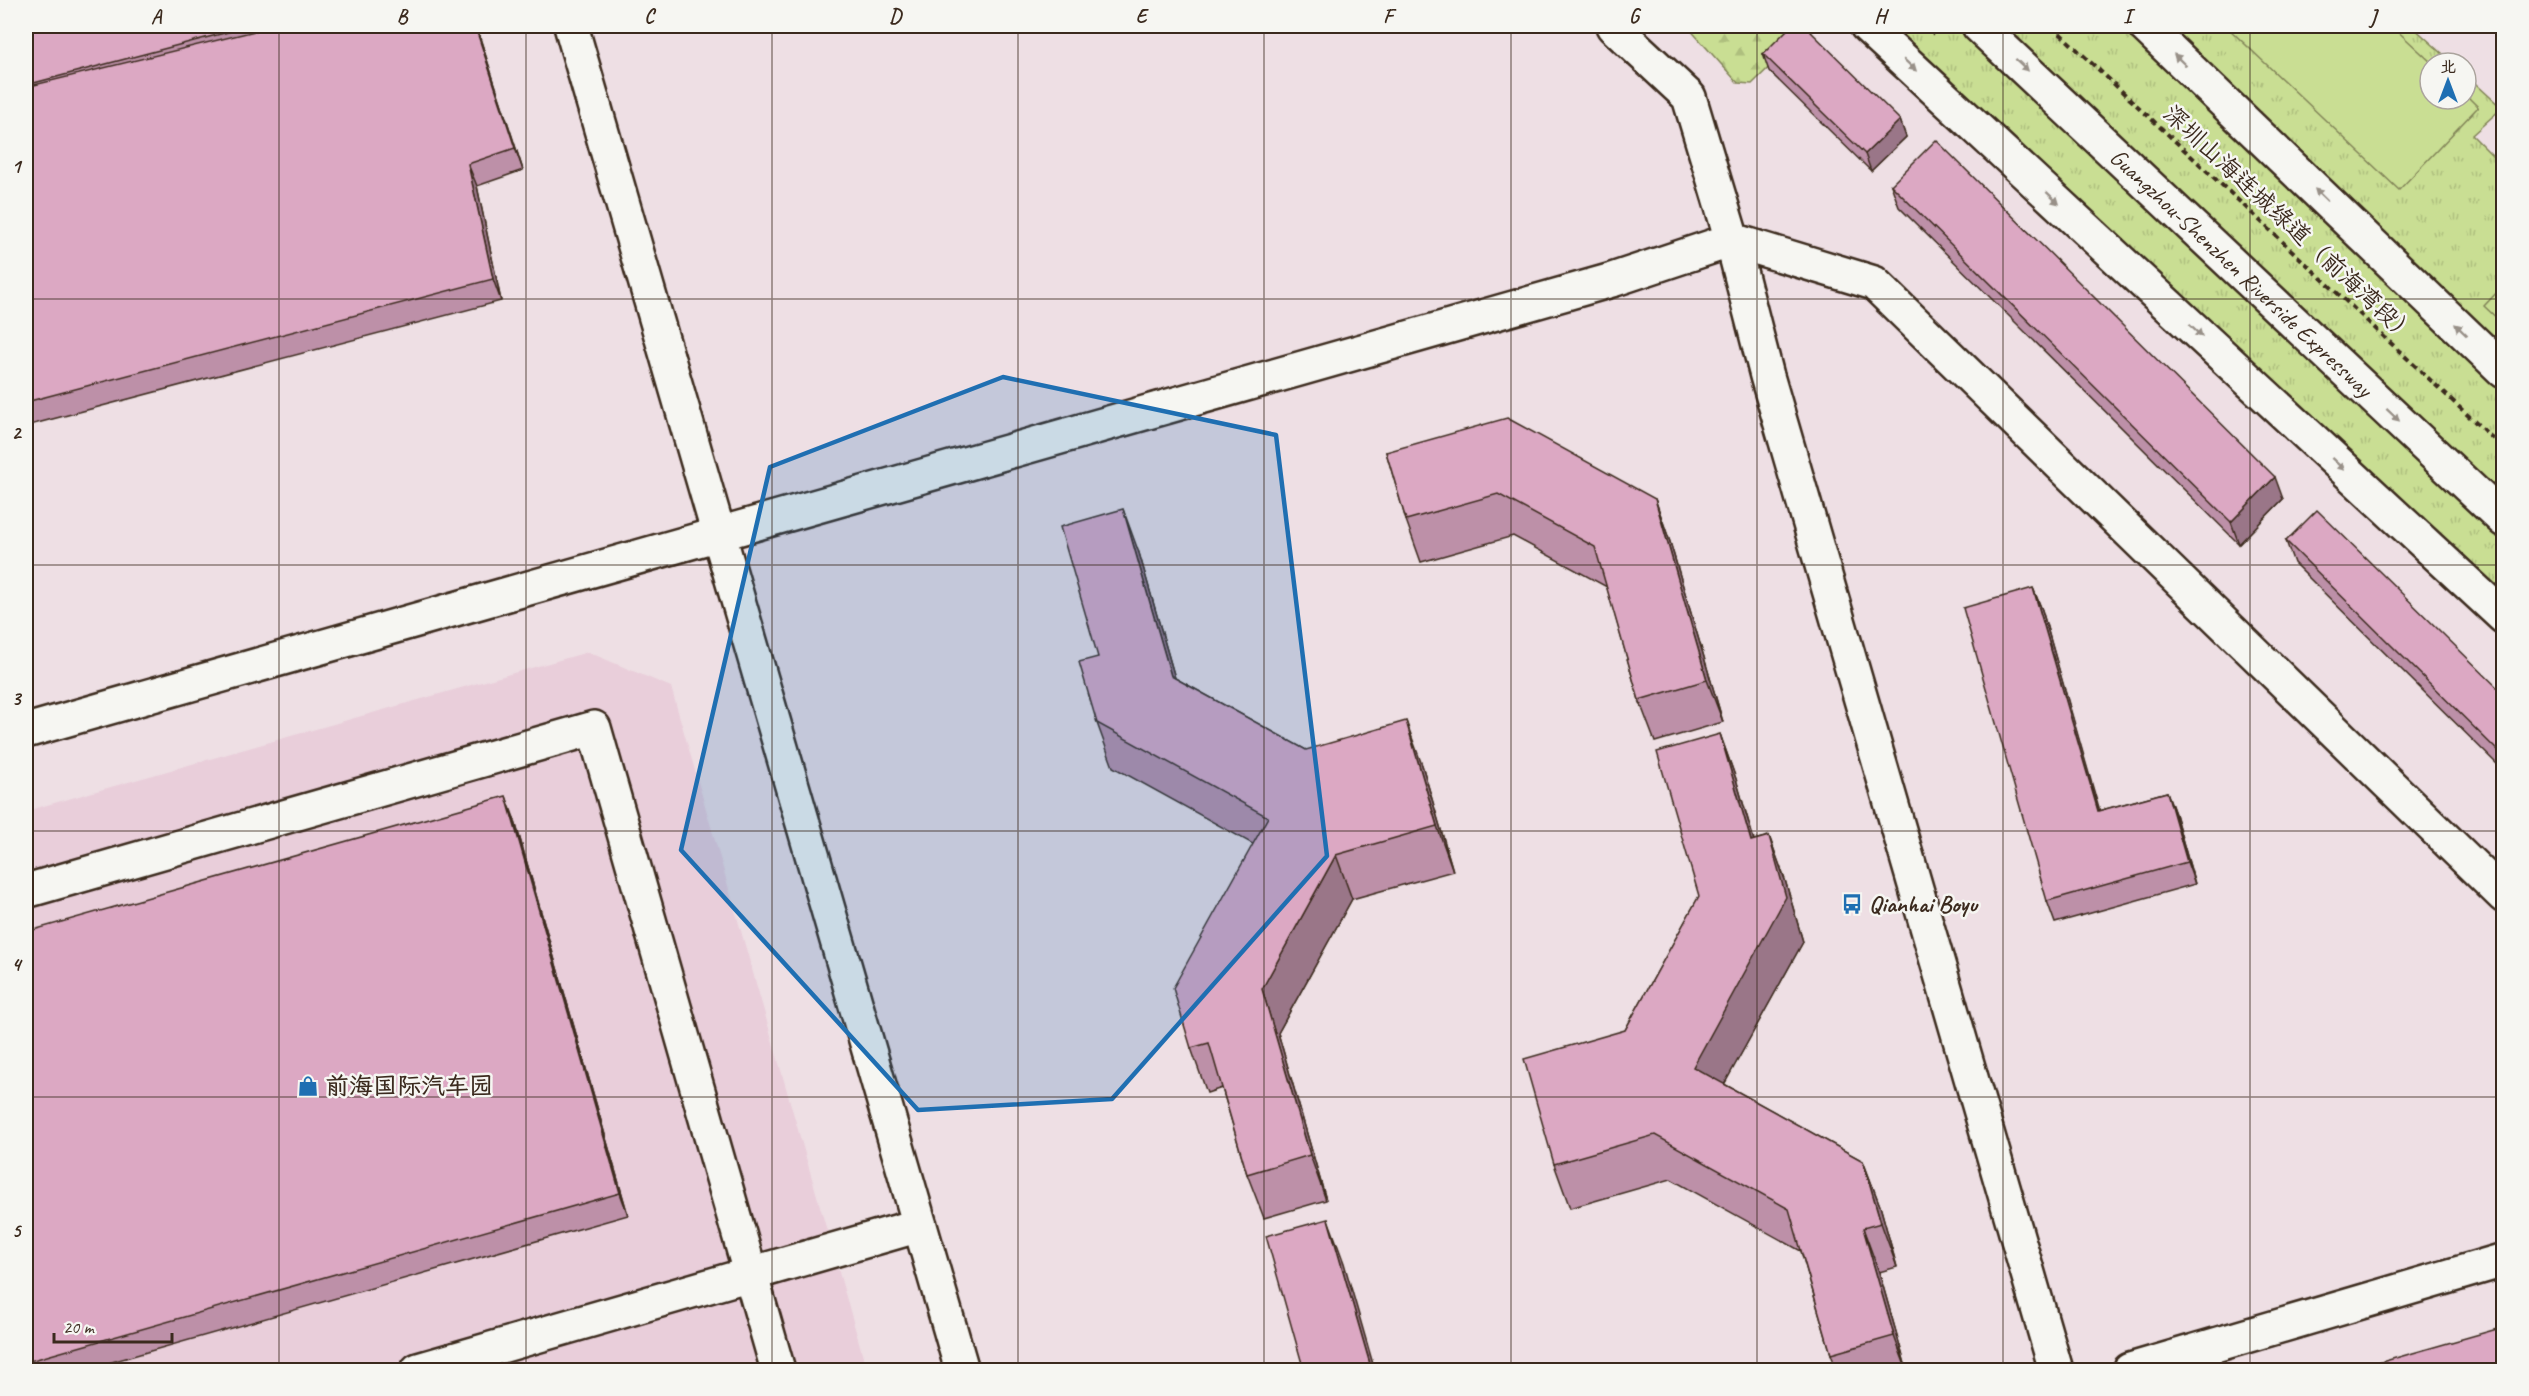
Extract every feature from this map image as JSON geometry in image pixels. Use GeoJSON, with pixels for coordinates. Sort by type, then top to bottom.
{"type":"FeatureCollection","features":[{"type":"Feature","properties":{"kind":"main road"},"geometry":{"type":"LineString","coordinates":[[572,26],[962,1371]]}},
{"type":"Feature","properties":{"kind":"main road"},"geometry":{"type":"LineString","coordinates":[[1613,26],[1689,97],[1732,240],[1770,388],[2056,1371]]}},
{"type":"Feature","properties":{"kind":"main road"},"geometry":{"type":"LineString","coordinates":[[1867,26],[2504,617]]}},
{"type":"Feature","properties":{"kind":"main road","name":"Guangzhou-Shenzhen Riverside Expressway"},"geometry":{"type":"LineString","coordinates":[[1979,26],[2504,520]]}},
{"type":"Feature","properties":{"kind":"main road"},"geometry":{"type":"LineString","coordinates":[[2145,26],[2504,370]]}},
{"type":"Feature","properties":{"kind":"main road"},"geometry":{"type":"LineString","coordinates":[[26,731],[1612,280],[1732,240],[1874,283],[2504,896]]}},
{"type":"Feature","properties":{"kind":"main road"},"geometry":{"type":"LineString","coordinates":[[26,891],[594,728],[778,1371]]}},
{"type":"Feature","properties":{"kind":"main road"},"geometry":{"type":"LineString","coordinates":[[418,1371],[920,1225]]}},
{"type":"Feature","properties":{"kind":"main road"},"geometry":{"type":"LineString","coordinates":[[2130,1371],[2504,1260]]}},
{"type":"Feature","properties":{"kind":"path","name":"深圳山海连城绿道（前海湾段）"},"geometry":{"type":"LineString","coordinates":[[2052,26],[2504,449]]}},
{"type":"Feature","properties":{"kind":"highlighted area"},"geometry":{"type":"Polygon","coordinates":[[[1003,377],[1276,435],[1327,856],[1112,1099],[918,1110],[681,850],[770,467],[1003,377]]]}},
{"type":"Feature","properties":{"kind":"shaded area"},"geometry":{"type":"Polygon","coordinates":[[[588,652],[671,687],[867,1370],[26,1370],[26,811],[588,652]]]}},
{"type":"Feature","properties":{"kind":"green space"},"geometry":{"type":"Polygon","coordinates":[[[1687,26],[1811,26],[1752,84],[1738,83],[1687,26]]]}},
{"type":"Feature","properties":{"kind":"green space"},"geometry":{"type":"Polygon","coordinates":[[[1892,26],[2412,26],[2440,51],[2418,51],[2418,111],[2478,111],[2478,86],[2502,108],[2472,135],[2503,166],[2503,603],[1892,26]]]}},
{"type":"Feature","properties":{"kind":"green space"},"geometry":{"type":"Polygon","coordinates":[[[2226,26],[2392,26],[2419,51],[2418,111],[2474,111],[2399,190],[2226,26]]]}},
{"type":"Feature","properties":{"kind":"green space"},"geometry":{"type":"Polygon","coordinates":[[[2503,286],[2503,324],[2484,306],[2503,286]]]}},
{"type":"Feature","properties":{"kind":"building"},"geometry":{"type":"Polygon","coordinates":[[[26,26],[251,26],[26,85],[26,26]]]}},
{"type":"Feature","properties":{"kind":"building"},"geometry":{"type":"Polygon","coordinates":[[[275,26],[475,26],[515,148],[468,164],[493,279],[26,402],[26,87],[275,26]]]}},
{"type":"Feature","properties":{"kind":"building"},"geometry":{"type":"Polygon","coordinates":[[[1791,26],[1805,26],[1900,120],[1865,154],[1763,54],[1791,26]]]}},
{"type":"Feature","properties":{"kind":"building"},"geometry":{"type":"Polygon","coordinates":[[[1936,140],[2275,477],[2231,522],[1891,185],[1936,140]]]}},
{"type":"Feature","properties":{"kind":"building"},"geometry":{"type":"Polygon","coordinates":[[[1507,418],[1655,499],[1707,680],[1639,700],[1595,547],[1498,494],[1406,520],[1386,452],[1507,418]]]}},
{"type":"Feature","properties":{"kind":"building"},"geometry":{"type":"Polygon","coordinates":[[[1123,509],[1171,676],[1306,750],[1406,721],[1437,826],[1336,855],[1262,989],[1310,1155],[1247,1174],[1209,1043],[1191,1048],[1173,988],[1268,817],[1097,723],[1079,662],[1098,657],[1060,527],[1123,509]]]}},
{"type":"Feature","properties":{"kind":"building"},"geometry":{"type":"Polygon","coordinates":[[[2317,510],[2504,694],[2504,757],[2286,541],[2317,510]]]}},
{"type":"Feature","properties":{"kind":"building"},"geometry":{"type":"Polygon","coordinates":[[[2033,588],[2098,811],[2167,792],[2187,862],[2047,901],[1963,608],[2033,588]]]}},
{"type":"Feature","properties":{"kind":"building"},"geometry":{"type":"Polygon","coordinates":[[[1720,734],[1751,841],[1769,836],[1786,897],[1693,1067],[1863,1161],[1881,1223],[1863,1228],[1894,1336],[1831,1354],[1789,1209],[1655,1135],[1554,1164],[1524,1059],[1625,1030],[1699,896],[1657,752],[1720,734]]]}},
{"type":"Feature","properties":{"kind":"building","name":"前海国际汽车园"},"geometry":{"type":"Polygon","coordinates":[[[506,796],[620,1193],[26,1362],[26,932],[506,796]]]}},
{"type":"Feature","properties":{"kind":"building"},"geometry":{"type":"Polygon","coordinates":[[[1328,1219],[1372,1371],[1291,1371],[1303,1367],[1266,1236],[1328,1219]]]}},
{"type":"Feature","properties":{"kind":"building"},"geometry":{"type":"Polygon","coordinates":[[[2504,1327],[2504,1371],[2350,1371],[2504,1327]]]}},
{"type":"Feature","properties":{"kind":"place","name":"Qianhai Boyu"},"geometry":{"type":"Point","coordinates":[1852,904]}},
{"type":"Feature","properties":{"kind":"place","name":"前海国际汽车园"},"geometry":{"type":"Point","coordinates":[308,1086]}}]}
